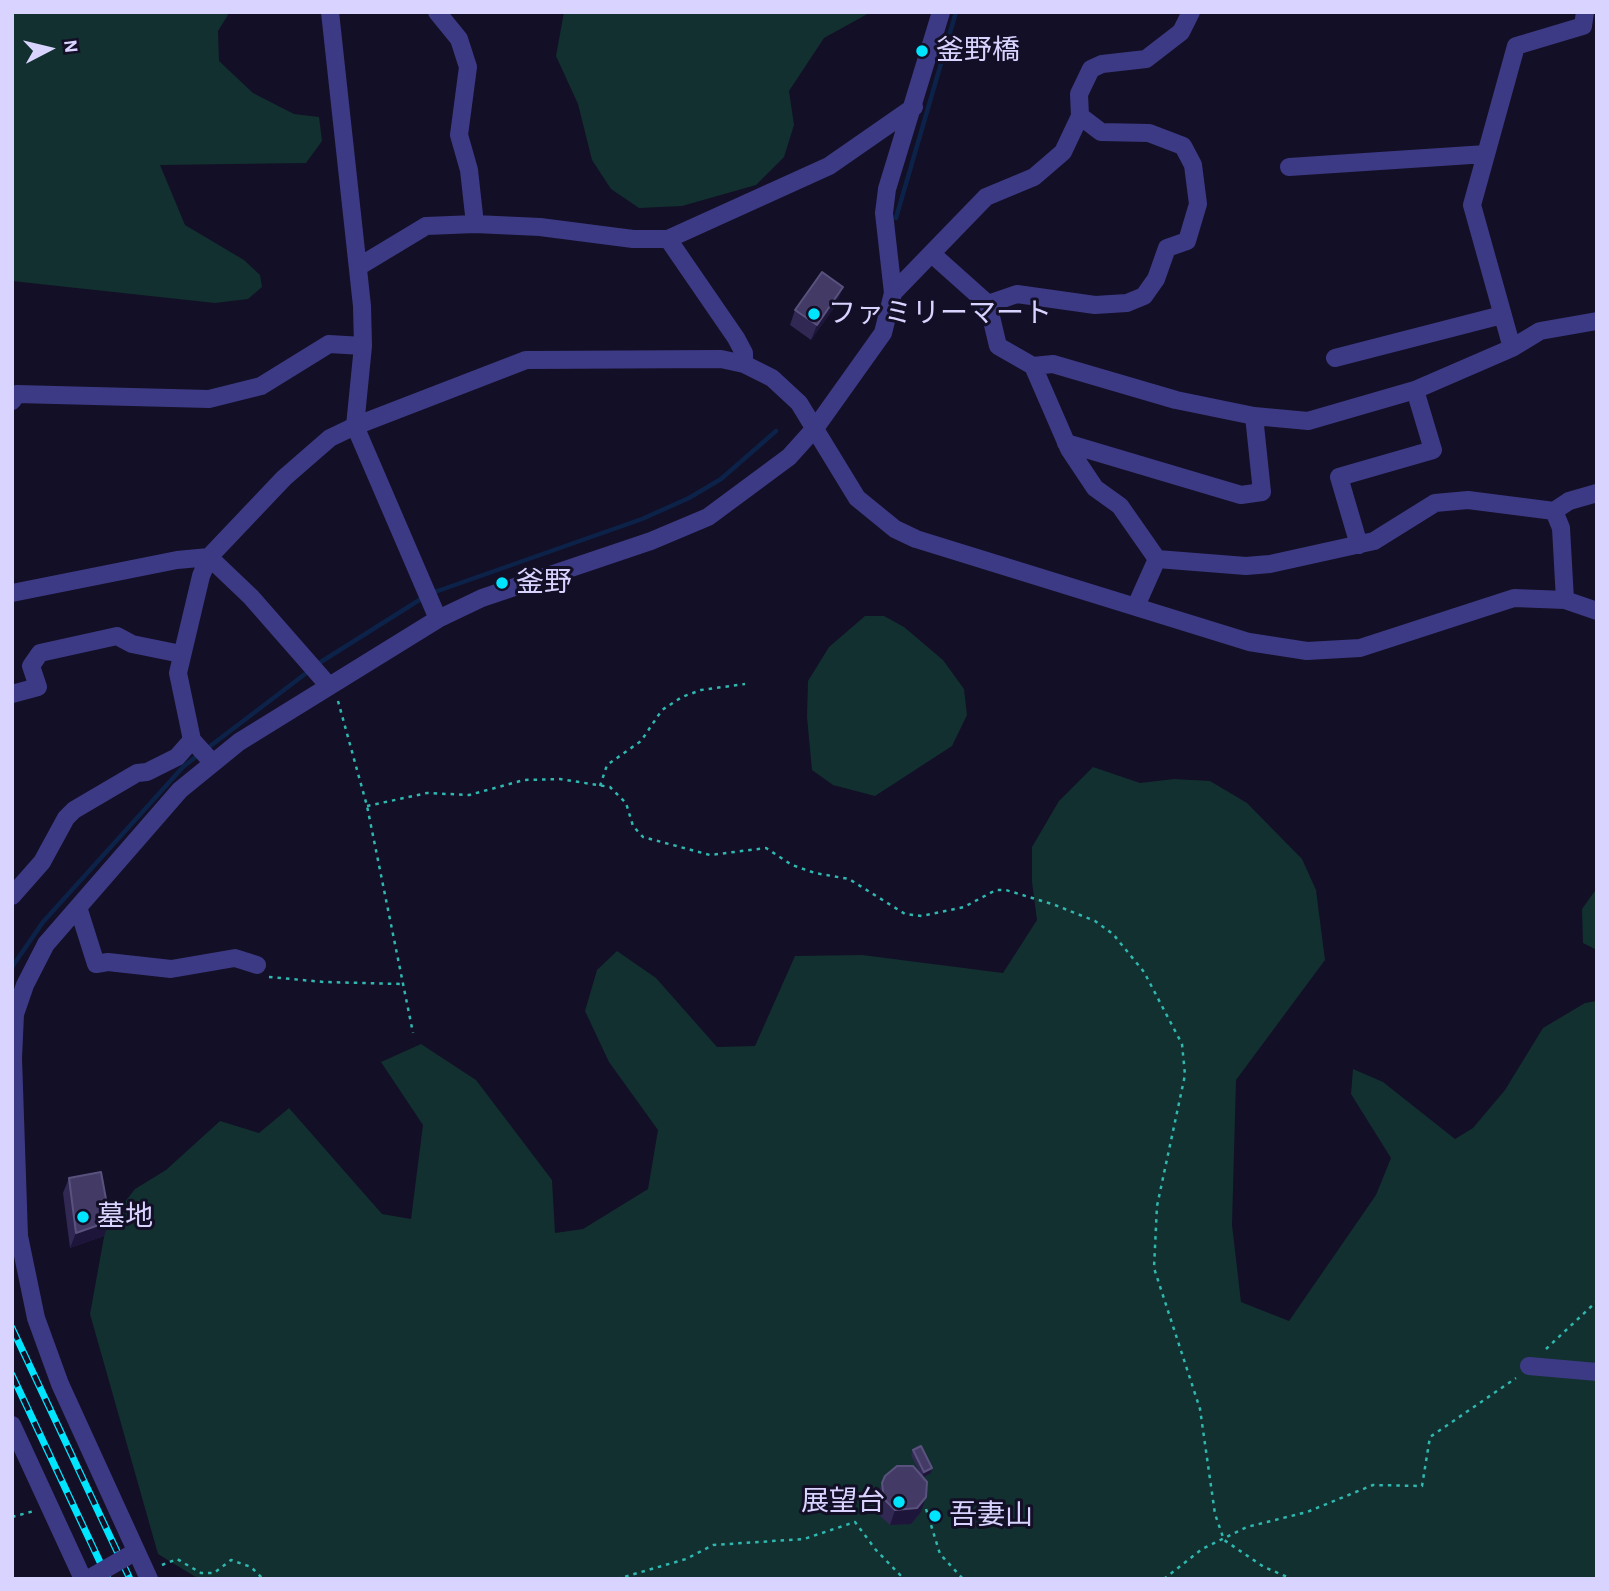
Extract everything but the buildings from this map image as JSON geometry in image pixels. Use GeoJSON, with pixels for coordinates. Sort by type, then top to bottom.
{"type":"FeatureCollection","features":[{"type":"Feature","properties":{"kind":"street"},"geometry":{"type":"LineString","coordinates":[[330,12],[358,267],[363,346],[355,426],[436,614]]}},
{"type":"Feature","properties":{"kind":"street"},"geometry":{"type":"LineString","coordinates":[[437,12],[459,39],[468,67],[459,135],[468,170],[475,224]]}},
{"type":"Feature","properties":{"kind":"street"},"geometry":{"type":"LineString","coordinates":[[12,896],[42,862],[66,818],[74,810],[137,773],[147,772],[177,757],[202,751],[326,683],[436,614],[651,541],[708,517],[769,473],[816,427],[883,332],[893,293],[884,213],[887,189],[941,12]]}},
{"type":"Feature","properties":{"kind":"street"},"geometry":{"type":"LineString","coordinates":[[893,293],[986,197],[1034,177],[1050,166],[1063,152],[1080,116],[1079,94],[1090,69],[1102,64],[1146,59],[1181,32],[1191,12]]}},
{"type":"Feature","properties":{"kind":"street"},"geometry":{"type":"LineString","coordinates":[[1513,348],[1472,205],[1516,46],[1583,26],[1585,12]]}},
{"type":"Feature","properties":{"kind":"street"},"geometry":{"type":"LineString","coordinates":[[358,267],[426,226],[475,224],[540,228],[633,239],[668,239],[829,166],[914,107]]}},
{"type":"Feature","properties":{"kind":"street"},"geometry":{"type":"LineString","coordinates":[[988,304],[1017,294],[1094,306],[1127,303],[1144,296],[1156,279],[1167,248],[1187,241],[1198,204],[1193,165],[1183,145],[1149,133],[1101,132],[1080,116]]}},
{"type":"Feature","properties":{"kind":"street"},"geometry":{"type":"LineString","coordinates":[[1289,167],[1486,154]]}},
{"type":"Feature","properties":{"kind":"street"},"geometry":{"type":"LineString","coordinates":[[668,239],[736,338],[744,353],[744,364]]}},
{"type":"Feature","properties":{"kind":"street"},"geometry":{"type":"LineString","coordinates":[[932,254],[988,304],[998,346],[1033,366],[1054,364],[1176,400],[1255,416],[1308,421],[1415,390],[1513,348],[1540,331],[1596,321]]}},
{"type":"Feature","properties":{"kind":"street"},"geometry":{"type":"LineString","coordinates":[[1335,358],[1502,315]]}},
{"type":"Feature","properties":{"kind":"street"},"geometry":{"type":"LineString","coordinates":[[12,401],[17,394],[209,399],[261,386],[329,344],[363,346]]}},
{"type":"Feature","properties":{"kind":"street"},"geometry":{"type":"LineString","coordinates":[[147,1575],[60,1384],[36,1318],[19,1237],[13,1013],[46,944],[180,790],[202,751],[178,673],[209,557],[309,454],[330,438],[526,360],[722,359],[744,364],[772,378],[799,403],[858,498],[895,529],[916,539],[1249,642],[1284,649],[1335,651],[1389,641],[1501,601],[1538,597],[1565,600],[1597,611]]}},
{"type":"Feature","properties":{"kind":"street"},"geometry":{"type":"LineString","coordinates":[[1033,366],[1066,443],[1095,488],[1120,506],[1157,559]]}},
{"type":"Feature","properties":{"kind":"street"},"geometry":{"type":"LineString","coordinates":[[1359,544],[1339,477],[1433,450],[1415,390]]}},
{"type":"Feature","properties":{"kind":"street"},"geometry":{"type":"LineString","coordinates":[[1066,443],[1241,495],[1262,492],[1255,416]]}},
{"type":"Feature","properties":{"kind":"street"},"geometry":{"type":"LineString","coordinates":[[1157,559],[1246,566],[1374,541],[1435,503],[1468,500],[1554,511],[1569,501],[1597,493]]}},
{"type":"Feature","properties":{"kind":"street"},"geometry":{"type":"LineString","coordinates":[[1554,511],[1561,528],[1565,600]]}},
{"type":"Feature","properties":{"kind":"street"},"geometry":{"type":"LineString","coordinates":[[12,593],[177,560],[209,557],[251,597],[326,683]]}},
{"type":"Feature","properties":{"kind":"street"},"geometry":{"type":"LineString","coordinates":[[1136,606],[1157,559]]}},
{"type":"Feature","properties":{"kind":"street"},"geometry":{"type":"LineString","coordinates":[[12,694],[38,687],[31,666],[40,653],[117,636],[132,644],[181,654]]}},
{"type":"Feature","properties":{"kind":"street"},"geometry":{"type":"LineString","coordinates":[[78,907],[96,964],[108,962],[171,969],[235,958],[257,965]]}},
{"type":"Feature","properties":{"kind":"street"},"geometry":{"type":"LineString","coordinates":[[1529,1366],[1597,1372]]}},
{"type":"Feature","properties":{"kind":"street"},"geometry":{"type":"LineString","coordinates":[[12,1425],[86,1579],[128,1556]]}},
{"type":"Feature","properties":{"kind":"path"},"geometry":{"type":"LineString","coordinates":[[326,683],[339,702],[367,806],[413,1033]]}},
{"type":"Feature","properties":{"kind":"path"},"geometry":{"type":"LineString","coordinates":[[600,786],[607,765],[641,741],[662,710],[701,690],[744,684]]}},
{"type":"Feature","properties":{"kind":"path"},"geometry":{"type":"LineString","coordinates":[[367,806],[427,793],[469,795],[524,780],[560,779],[610,787],[626,803],[633,826],[643,837],[710,855],[766,848],[792,865],[816,873],[849,878],[905,914],[922,915],[964,907],[996,890],[1023,893],[1095,921],[1113,934],[1144,972],[1182,1044],[1185,1075],[1157,1206],[1154,1268],[1200,1409],[1212,1495],[1224,1540],[1264,1567],[1292,1579]]}},
{"type":"Feature","properties":{"kind":"path"},"geometry":{"type":"LineString","coordinates":[[257,965],[272,979],[403,984]]}},
{"type":"Feature","properties":{"kind":"path"},"geometry":{"type":"LineString","coordinates":[[1164,1579],[1202,1549],[1247,1527],[1307,1512],[1373,1485],[1422,1486],[1430,1437],[1477,1408],[1529,1366],[1597,1301]]}},
{"type":"Feature","properties":{"kind":"path"},"geometry":{"type":"LineString","coordinates":[[12,1517],[51,1508]]}},
{"type":"Feature","properties":{"kind":"path"},"geometry":{"type":"LineString","coordinates":[[926,1509],[940,1554],[963,1579]]}},
{"type":"Feature","properties":{"kind":"path"},"geometry":{"type":"LineString","coordinates":[[617,1579],[687,1559],[713,1545],[804,1539],[855,1522],[876,1550],[904,1579]]}},
{"type":"Feature","properties":{"kind":"path"},"geometry":{"type":"LineString","coordinates":[[147,1575],[177,1559],[201,1573],[214,1573],[231,1560],[251,1567],[263,1579]]}},
{"type":"Feature","properties":{"kind":"green space"},"geometry":{"type":"Polygon","coordinates":[[[12,12],[226,12],[228,15],[218,31],[219,61],[253,93],[294,114],[319,117],[322,141],[306,163],[160,165],[185,225],[244,260],[260,275],[262,287],[248,299],[215,303],[12,281],[12,12]]]}},
{"type":"Feature","properties":{"kind":"green space"},"geometry":{"type":"Polygon","coordinates":[[[564,12],[871,12],[824,38],[789,91],[794,125],[784,157],[756,185],[682,206],[639,208],[611,189],[592,160],[578,104],[556,56],[564,12]]]}},
{"type":"Feature","properties":{"kind":"green space"},"geometry":{"type":"Polygon","coordinates":[[[865,616],[884,616],[904,627],[943,660],[964,689],[967,715],[952,746],[875,796],[833,785],[812,770],[807,717],[808,681],[829,647],[865,616]]]}},
{"type":"Feature","properties":{"kind":"green space"},"geometry":{"type":"Polygon","coordinates":[[[1093,767],[1140,783],[1174,779],[1210,781],[1247,803],[1302,859],[1316,890],[1325,960],[1236,1080],[1232,1225],[1241,1302],[1289,1321],[1376,1195],[1391,1158],[1351,1094],[1353,1069],[1383,1082],[1455,1139],[1473,1128],[1505,1090],[1543,1028],[1585,1003],[1597,1001],[1597,1579],[199,1579],[158,1554],[90,1314],[106,1226],[135,1189],[166,1170],[220,1121],[259,1133],[289,1108],[382,1214],[411,1219],[423,1125],[381,1062],[421,1044],[476,1080],[552,1180],[555,1233],[583,1229],[648,1189],[658,1130],[609,1062],[585,1011],[597,970],[617,951],[656,978],[717,1047],[755,1046],[795,956],[862,955],[1003,973],[1037,920],[1032,882],[1032,847],[1059,801],[1093,767]]]}},
{"type":"Feature","properties":{"kind":"green space"},"geometry":{"type":"Polygon","coordinates":[[[1597,888],[1597,950],[1583,943],[1582,909],[1597,888]]]}},
{"type":"Feature","properties":{"kind":"waterway"},"geometry":{"type":"LineString","coordinates":[[896,218],[956,12]]}},
{"type":"Feature","properties":{"kind":"waterway"},"geometry":{"type":"LineString","coordinates":[[432,593],[642,519],[689,498],[721,479],[776,431]]}},
{"type":"Feature","properties":{"kind":"waterway"},"geometry":{"type":"LineString","coordinates":[[316,665],[424,597]]}},
{"type":"Feature","properties":{"kind":"waterway"},"geometry":{"type":"LineString","coordinates":[[205,750],[309,671]]}},
{"type":"Feature","properties":{"kind":"waterway"},"geometry":{"type":"LineString","coordinates":[[12,967],[43,922],[183,767],[198,755]]}},
{"type":"Feature","properties":{"kind":"railway"},"geometry":{"type":"LineString","coordinates":[[12,1328],[130,1579]]}},
{"type":"Feature","properties":{"kind":"railway"},"geometry":{"type":"LineString","coordinates":[[12,1375],[108,1579]]}},
{"type":"Feature","properties":{"kind":"place","name":"釜野橋"},"geometry":{"type":"Point","coordinates":[922,51]}},
{"type":"Feature","properties":{"kind":"place","name":"ファミリーマート"},"geometry":{"type":"Point","coordinates":[814,314]}},
{"type":"Feature","properties":{"kind":"place","name":"釜野"},"geometry":{"type":"Point","coordinates":[502,583]}},
{"type":"Feature","properties":{"kind":"place","name":"墓地"},"geometry":{"type":"Point","coordinates":[83,1217]}},
{"type":"Feature","properties":{"kind":"place","name":"展望台"},"geometry":{"type":"Point","coordinates":[899,1502]}},
{"type":"Feature","properties":{"kind":"place","name":"吾妻山"},"geometry":{"type":"Point","coordinates":[935,1516]}}]}
